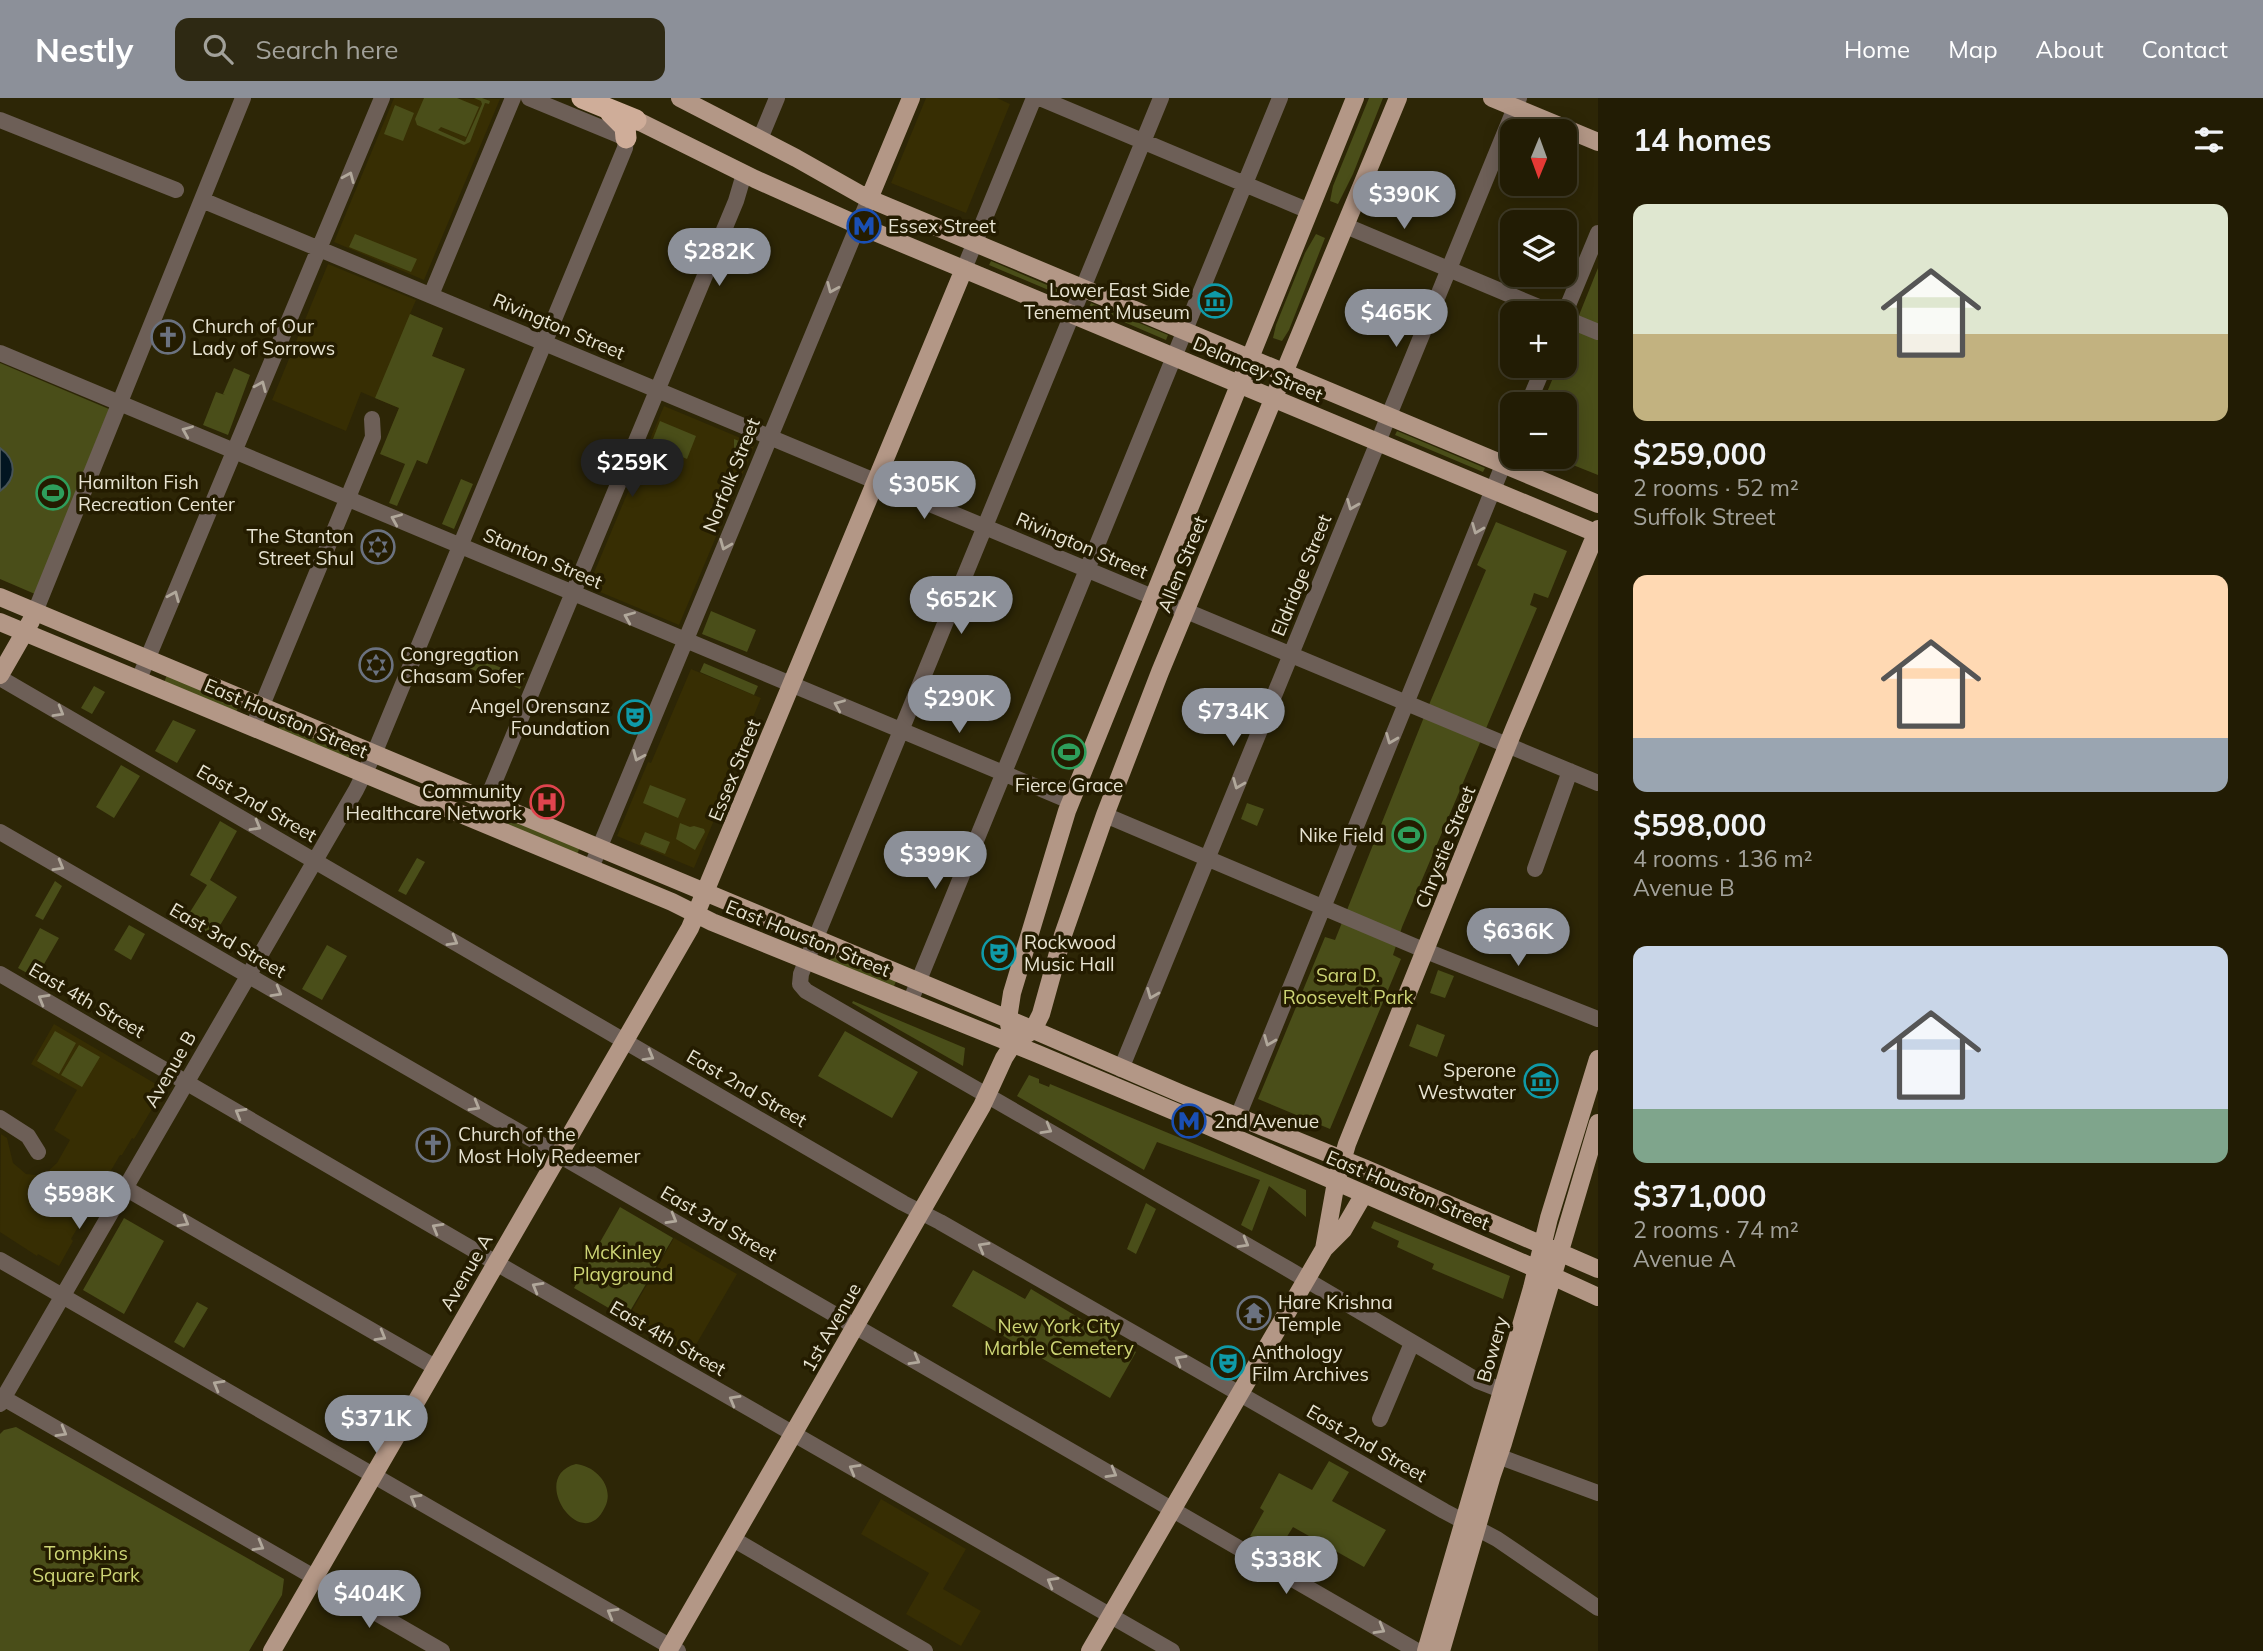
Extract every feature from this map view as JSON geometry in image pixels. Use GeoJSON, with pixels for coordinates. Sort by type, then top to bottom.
{"type":"FeatureCollection","features":[{"type":"Feature","properties":{"kind":"highway"},"geometry":{"type":"LineString","coordinates":[[582,98],[606,108],[625,127],[631,129]]}},
{"type":"Feature","properties":{"kind":"main road","name":"Delancey Street"},"geometry":{"type":"LineString","coordinates":[[680,98],[869,199],[1500,464]]}},
{"type":"Feature","properties":{"kind":"main road","name":"Norfolk Street"},"geometry":{"type":"LineString","coordinates":[[869,199],[911,98]]}},
{"type":"Feature","properties":{"kind":"main road","name":"Allen Street"},"geometry":{"type":"LineString","coordinates":[[1009,1019],[1012,993],[1070,801],[1354,98]]}},
{"type":"Feature","properties":{"kind":"main road","name":"Allen Street"},"geometry":{"type":"LineString","coordinates":[[1033,1030],[1041,1014],[1063,935],[1105,815],[1283,373],[1398,98]]}},
{"type":"Feature","properties":{"kind":"main road"},"geometry":{"type":"LineString","coordinates":[[1492,98],[1517,103],[1598,142]]}},
{"type":"Feature","properties":{"kind":"main road","name":"Delancey Street"},"geometry":{"type":"LineString","coordinates":[[631,129],[1597,532]]}},
{"type":"Feature","properties":{"kind":"main road","name":"Essex Street"},"geometry":{"type":"LineString","coordinates":[[696,914],[964,269]]}},
{"type":"Feature","properties":{"kind":"main road","name":"Delancey Street"},"geometry":{"type":"LineString","coordinates":[[1513,469],[1598,504]]}},
{"type":"Feature","properties":{"kind":"main road","name":"Chrystie Street"},"geometry":{"type":"LineString","coordinates":[[1336,1182],[1342,1160],[1508,745],[1597,532]]}},
{"type":"Feature","properties":{"kind":"main road","name":"East Houston Street"},"geometry":{"type":"LineString","coordinates":[[0,597],[1009,1019],[1121,1069],[1551,1247],[1598,1269]]}},
{"type":"Feature","properties":{"kind":"main road"},"geometry":{"type":"LineString","coordinates":[[0,677],[35,612]]}},
{"type":"Feature","properties":{"kind":"main road","name":"East Houston Street"},"geometry":{"type":"LineString","coordinates":[[0,622],[807,961],[1013,1044],[1598,1297]]}},
{"type":"Feature","properties":{"kind":"main road","name":"Avenue A"},"geometry":{"type":"LineString","coordinates":[[272,1651],[696,914]]}},
{"type":"Feature","properties":{"kind":"main road"},"geometry":{"type":"LineString","coordinates":[[1009,1019],[1013,1044],[1033,1030]]}},
{"type":"Feature","properties":{"kind":"main road","name":"1st Avenue"},"geometry":{"type":"LineString","coordinates":[[672,1650],[987,1096],[1013,1044]]}},
{"type":"Feature","properties":{"kind":"main road","name":"Bowery"},"geometry":{"type":"LineString","coordinates":[[1426,1651],[1470,1525],[1510,1393],[1545,1272],[1598,1059]]}},
{"type":"Feature","properties":{"kind":"main road","name":"Bowery"},"geometry":{"type":"LineString","coordinates":[[1551,1247],[1598,1124]]}},
{"type":"Feature","properties":{"kind":"main road"},"geometry":{"type":"LineString","coordinates":[[1324,1249],[1336,1182]]}},
{"type":"Feature","properties":{"kind":"main road"},"geometry":{"type":"LineString","coordinates":[[1090,1651],[1324,1249],[1343,1230],[1364,1194]]}},
{"type":"Feature","properties":{"kind":"main road","name":"Bowery"},"geometry":{"type":"LineString","coordinates":[[1441,1651],[1470,1525]]}},
{"type":"Feature","properties":{"kind":"street"},"geometry":{"type":"LineString","coordinates":[[35,612],[243,98]]}},
{"type":"Feature","properties":{"kind":"street"},"geometry":{"type":"LineString","coordinates":[[139,679],[382,98]]}},
{"type":"Feature","properties":{"kind":"street"},"geometry":{"type":"LineString","coordinates":[[431,295],[513,98]]}},
{"type":"Feature","properties":{"kind":"street","name":"Delancey Street"},"geometry":{"type":"LineString","coordinates":[[529,98],[631,129]]}},
{"type":"Feature","properties":{"kind":"street"},"geometry":{"type":"LineString","coordinates":[[760,139],[777,98]]}},
{"type":"Feature","properties":{"kind":"street","name":"Essex Street"},"geometry":{"type":"LineString","coordinates":[[964,269],[1034,98]]}},
{"type":"Feature","properties":{"kind":"street"},"geometry":{"type":"LineString","coordinates":[[1040,98],[1309,211]]}},
{"type":"Feature","properties":{"kind":"street"},"geometry":{"type":"LineString","coordinates":[[1161,98],[800,980],[806,992],[1482,1383],[1510,1393]]}},
{"type":"Feature","properties":{"kind":"street"},"geometry":{"type":"LineString","coordinates":[[910,1002],[1280,98]]}},
{"type":"Feature","properties":{"kind":"street","name":"Eldridge Street"},"geometry":{"type":"LineString","coordinates":[[1121,1069],[1517,103]]}},
{"type":"Feature","properties":{"kind":"street"},"geometry":{"type":"LineString","coordinates":[[0,120],[176,190]]}},
{"type":"Feature","properties":{"kind":"street","name":"Avenue B"},"geometry":{"type":"LineString","coordinates":[[1,1399],[187,1082],[374,754],[631,129]]}},
{"type":"Feature","properties":{"kind":"street"},"geometry":{"type":"LineString","coordinates":[[478,821],[736,201],[744,174]]}},
{"type":"Feature","properties":{"kind":"street","name":"Norfolk Street"},"geometry":{"type":"LineString","coordinates":[[591,868],[869,199]]}},
{"type":"Feature","properties":{"kind":"street","name":"Rivington Street"},"geometry":{"type":"LineString","coordinates":[[202,200],[1598,783]]}},
{"type":"Feature","properties":{"kind":"street"},"geometry":{"type":"LineString","coordinates":[[1346,226],[1525,301]]}},
{"type":"Feature","properties":{"kind":"street"},"geometry":{"type":"LineString","coordinates":[[1570,301],[1598,233]]}},
{"type":"Feature","properties":{"kind":"street"},"geometry":{"type":"LineString","coordinates":[[1577,323],[1598,332]]}},
{"type":"Feature","properties":{"kind":"street","name":"Stanton Street"},"geometry":{"type":"LineString","coordinates":[[0,353],[1070,801]]}},
{"type":"Feature","properties":{"kind":"street"},"geometry":{"type":"LineString","coordinates":[[253,727],[373,437],[372,419]]}},
{"type":"Feature","properties":{"kind":"street"},"geometry":{"type":"LineString","coordinates":[[1230,1136],[1501,469]]}},
{"type":"Feature","properties":{"kind":"street","name":"East 2nd Street"},"geometry":{"type":"LineString","coordinates":[[0,677],[623,1041],[1497,1539],[1598,1608]]}},
{"type":"Feature","properties":{"kind":"street"},"geometry":{"type":"LineString","coordinates":[[1535,869],[1570,771]]}},
{"type":"Feature","properties":{"kind":"street"},"geometry":{"type":"LineString","coordinates":[[1105,815],[1426,951],[1598,1019]]}},
{"type":"Feature","properties":{"kind":"street","name":"East 3rd Street"},"geometry":{"type":"LineString","coordinates":[[0,832],[1417,1651]]}},
{"type":"Feature","properties":{"kind":"street","name":"East 4th Street"},"geometry":{"type":"LineString","coordinates":[[0,974],[495,1263],[1172,1651]]}},
{"type":"Feature","properties":{"kind":"street"},"geometry":{"type":"LineString","coordinates":[[0,1118],[29,1136],[38,1152]]}},
{"type":"Feature","properties":{"kind":"street"},"geometry":{"type":"LineString","coordinates":[[125,1188],[435,1367]]}},
{"type":"Feature","properties":{"kind":"street"},"geometry":{"type":"LineString","coordinates":[[0,1260],[672,1650]]}},
{"type":"Feature","properties":{"kind":"street"},"geometry":{"type":"LineString","coordinates":[[1380,1419],[1412,1343]]}},
{"type":"Feature","properties":{"kind":"street"},"geometry":{"type":"LineString","coordinates":[[1,1399],[442,1651]]}},
{"type":"Feature","properties":{"kind":"street"},"geometry":{"type":"LineString","coordinates":[[1492,1454],[1598,1493]]}},
{"type":"Feature","properties":{"kind":"street"},"geometry":{"type":"LineString","coordinates":[[733,1539],[925,1651]]}},
{"type":"Feature","properties":{"kind":"shaded area"},"geometry":{"type":"Polygon","coordinates":[[[394,98],[500,99],[424,280],[334,242],[394,98]]]}},
{"type":"Feature","properties":{"kind":"shaded area"},"geometry":{"type":"Polygon","coordinates":[[[926,98],[997,98],[1010,104],[966,213],[891,183],[926,98]]]}},
{"type":"Feature","properties":{"kind":"shaded area"},"geometry":{"type":"Polygon","coordinates":[[[328,264],[416,300],[410,314],[443,328],[432,356],[465,369],[427,464],[384,446],[399,408],[361,392],[346,431],[272,400],[328,264]]]}},
{"type":"Feature","properties":{"kind":"shaded area"},"geometry":{"type":"Polygon","coordinates":[[[664,406],[755,444],[679,625],[588,587],[664,406]]]}},
{"type":"Feature","properties":{"kind":"shaded area"},"geometry":{"type":"Polygon","coordinates":[[[691,669],[761,698],[694,868],[617,836],[691,669]]]}},
{"type":"Feature","properties":{"kind":"shaded area"},"geometry":{"type":"Polygon","coordinates":[[[54,1024],[161,1087],[162,1092],[134,1139],[132,1138],[120,1155],[71,1239],[73,1241],[59,1266],[38,1254],[37,1256],[0,1232],[1,1134],[7,1138],[13,1163],[26,1174],[36,1175],[46,1173],[57,1163],[70,1140],[54,1130],[77,1090],[31,1064],[54,1024]]]}},
{"type":"Feature","properties":{"kind":"shaded area"},"geometry":{"type":"Polygon","coordinates":[[[674,1238],[737,1274],[690,1355],[627,1319],[674,1238]]]}},
{"type":"Feature","properties":{"kind":"shaded area"},"geometry":{"type":"Polygon","coordinates":[[[881,1499],[966,1549],[943,1589],[981,1611],[961,1646],[906,1614],[929,1573],[861,1534],[881,1499]]]}},
{"type":"Feature","properties":{"kind":"green space"},"geometry":{"type":"Polygon","coordinates":[[[424,98],[457,98],[479,107],[466,137],[441,127],[438,130],[465,142],[482,104],[474,98],[490,101],[489,104],[485,103],[470,142],[464,145],[417,125],[415,119],[424,98]]]}},
{"type":"Feature","properties":{"kind":"green space"},"geometry":{"type":"Polygon","coordinates":[[[1369,98],[1383,98],[1338,204],[1330,201],[1333,186],[1369,98]]]}},
{"type":"Feature","properties":{"kind":"green space"},"geometry":{"type":"Polygon","coordinates":[[[395,105],[414,113],[403,141],[384,134],[395,105]]]}},
{"type":"Feature","properties":{"kind":"green space"},"geometry":{"type":"Polygon","coordinates":[[[355,234],[417,259],[411,272],[349,247],[355,234]]]}},
{"type":"Feature","properties":{"kind":"green space"},"geometry":{"type":"Polygon","coordinates":[[[1316,234],[1325,238],[1289,330],[1282,341],[1273,338],[1305,253],[1316,234]]]}},
{"type":"Feature","properties":{"kind":"green space"},"geometry":{"type":"Polygon","coordinates":[[[991,261],[1066,293],[1065,297],[989,265],[991,261]]]}},
{"type":"Feature","properties":{"kind":"green space"},"geometry":{"type":"Polygon","coordinates":[[[1598,268],[1598,475],[1577,467],[1577,392],[1547,392],[1553,378],[1577,378],[1577,320],[1598,268]]]}},
{"type":"Feature","properties":{"kind":"green space"},"geometry":{"type":"Polygon","coordinates":[[[1091,303],[1168,335],[1166,340],[1089,307],[1091,303]]]}},
{"type":"Feature","properties":{"kind":"green space"},"geometry":{"type":"Polygon","coordinates":[[[410,314],[443,328],[432,356],[465,369],[427,464],[417,460],[397,506],[389,503],[405,464],[380,454],[399,408],[375,398],[410,314]]]}},
{"type":"Feature","properties":{"kind":"green space"},"geometry":{"type":"Polygon","coordinates":[[[0,363],[109,409],[35,594],[0,579],[0,363]]]}},
{"type":"Feature","properties":{"kind":"green space"},"geometry":{"type":"Polygon","coordinates":[[[234,368],[250,375],[228,435],[203,425],[216,392],[225,395],[223,394],[234,368]]]}},
{"type":"Feature","properties":{"kind":"green space"},"geometry":{"type":"Polygon","coordinates":[[[660,421],[696,436],[687,459],[651,444],[660,421]]]}},
{"type":"Feature","properties":{"kind":"green space"},"geometry":{"type":"Polygon","coordinates":[[[1397,431],[1485,468],[1483,472],[1395,435],[1397,431]]]}},
{"type":"Feature","properties":{"kind":"green space"},"geometry":{"type":"Polygon","coordinates":[[[734,439],[752,446],[743,469],[736,462],[739,452],[734,448],[734,439]]]}},
{"type":"Feature","properties":{"kind":"green space"},"geometry":{"type":"Polygon","coordinates":[[[461,479],[473,484],[454,529],[442,524],[461,479]]]}},
{"type":"Feature","properties":{"kind":"green space","name":"Sara D. Roosevelt Park"},"geometry":{"type":"Polygon","coordinates":[[[1496,522],[1567,551],[1548,598],[1534,593],[1530,605],[1537,608],[1402,927],[1393,955],[1401,959],[1330,1129],[1258,1099],[1325,937],[1335,940],[1486,570],[1477,565],[1496,522]]]}},
{"type":"Feature","properties":{"kind":"green space"},"geometry":{"type":"Polygon","coordinates":[[[711,611],[756,630],[747,652],[702,634],[711,611]]]}},
{"type":"Feature","properties":{"kind":"green space"},"geometry":{"type":"Polygon","coordinates":[[[457,649],[525,678],[520,689],[452,661],[457,649]]]}},
{"type":"Feature","properties":{"kind":"green space"},"geometry":{"type":"Polygon","coordinates":[[[704,663],[758,686],[754,695],[700,672],[704,663]]]}},
{"type":"Feature","properties":{"kind":"green space"},"geometry":{"type":"Polygon","coordinates":[[[167,675],[239,705],[235,715],[163,685],[167,675]]]}},
{"type":"Feature","properties":{"kind":"green space"},"geometry":{"type":"Polygon","coordinates":[[[94,686],[105,692],[92,714],[81,708],[94,686]]]}},
{"type":"Feature","properties":{"kind":"green space"},"geometry":{"type":"Polygon","coordinates":[[[173,720],[196,730],[177,763],[155,751],[173,720]]]}},
{"type":"Feature","properties":{"kind":"green space"},"geometry":{"type":"Polygon","coordinates":[[[281,723],[351,752],[347,762],[277,732],[281,723]]]}},
{"type":"Feature","properties":{"kind":"green space"},"geometry":{"type":"Polygon","coordinates":[[[121,765],[140,776],[114,818],[96,807],[121,765]]]}},
{"type":"Feature","properties":{"kind":"green space"},"geometry":{"type":"Polygon","coordinates":[[[650,785],[686,799],[678,818],[643,803],[650,785]]]}},
{"type":"Feature","properties":{"kind":"green space"},"geometry":{"type":"Polygon","coordinates":[[[1247,803],[1264,809],[1257,826],[1241,819],[1247,803]]]}},
{"type":"Feature","properties":{"kind":"green space"},"geometry":{"type":"Polygon","coordinates":[[[503,816],[580,847],[576,857],[499,826],[503,816]]]}},
{"type":"Feature","properties":{"kind":"green space"},"geometry":{"type":"Polygon","coordinates":[[[220,821],[237,831],[210,880],[237,897],[213,937],[185,920],[207,885],[190,875],[220,821]]]}},
{"type":"Feature","properties":{"kind":"green space"},"geometry":{"type":"Polygon","coordinates":[[[680,823],[704,829],[705,832],[695,850],[676,839],[680,823]]]}},
{"type":"Feature","properties":{"kind":"green space"},"geometry":{"type":"Polygon","coordinates":[[[645,832],[670,842],[665,854],[640,844],[645,832]]]}},
{"type":"Feature","properties":{"kind":"green space"},"geometry":{"type":"Polygon","coordinates":[[[417,858],[425,862],[406,895],[398,891],[417,858]]]}},
{"type":"Feature","properties":{"kind":"green space"},"geometry":{"type":"Polygon","coordinates":[[[55,881],[62,886],[43,920],[35,916],[55,881]]]}},
{"type":"Feature","properties":{"kind":"green space"},"geometry":{"type":"Polygon","coordinates":[[[129,925],[145,934],[131,960],[114,950],[129,925]]]}},
{"type":"Feature","properties":{"kind":"green space"},"geometry":{"type":"Polygon","coordinates":[[[40,928],[59,938],[36,978],[18,968],[40,928]]]}},
{"type":"Feature","properties":{"kind":"green space"},"geometry":{"type":"Polygon","coordinates":[[[327,945],[347,956],[322,1000],[302,989],[327,945]]]}},
{"type":"Feature","properties":{"kind":"green space"},"geometry":{"type":"Polygon","coordinates":[[[833,954],[896,981],[893,989],[829,962],[833,954]]]}},
{"type":"Feature","properties":{"kind":"green space"},"geometry":{"type":"Polygon","coordinates":[[[1438,970],[1454,976],[1445,998],[1430,993],[1438,970]]]}},
{"type":"Feature","properties":{"kind":"green space"},"geometry":{"type":"Polygon","coordinates":[[[853,1001],[965,1048],[963,1066],[852,1003],[853,1001]]]}},
{"type":"Feature","properties":{"kind":"green space"},"geometry":{"type":"Polygon","coordinates":[[[1417,1024],[1445,1035],[1437,1057],[1409,1046],[1417,1024]]]}},
{"type":"Feature","properties":{"kind":"green space"},"geometry":{"type":"Polygon","coordinates":[[[55,1031],[76,1043],[59,1074],[37,1061],[55,1031]]]}},
{"type":"Feature","properties":{"kind":"green space"},"geometry":{"type":"Polygon","coordinates":[[[845,1031],[918,1072],[892,1118],[818,1076],[845,1031]]]}},
{"type":"Feature","properties":{"kind":"green space"},"geometry":{"type":"Polygon","coordinates":[[[79,1045],[100,1057],[82,1087],[61,1075],[79,1045]]]}},
{"type":"Feature","properties":{"kind":"green space"},"geometry":{"type":"Polygon","coordinates":[[[1029,1075],[1039,1079],[1039,1083],[1049,1087],[1050,1084],[1306,1190],[1306,1217],[1269,1186],[1252,1231],[1241,1225],[1260,1180],[1157,1142],[1144,1170],[1017,1096],[1029,1075]]]}},
{"type":"Feature","properties":{"kind":"green space"},"geometry":{"type":"Polygon","coordinates":[[[53,1171],[67,1179],[57,1196],[43,1188],[53,1171]]]}},
{"type":"Feature","properties":{"kind":"green space"},"geometry":{"type":"Polygon","coordinates":[[[1146,1203],[1156,1209],[1136,1254],[1127,1249],[1146,1203]]]}},
{"type":"Feature","properties":{"kind":"green space","name":"McKinley Playground"},"geometry":{"type":"Polygon","coordinates":[[[620,1207],[673,1238],[626,1318],[574,1288],[620,1207]]]}},
{"type":"Feature","properties":{"kind":"green space"},"geometry":{"type":"Polygon","coordinates":[[[124,1218],[164,1241],[124,1314],[83,1290],[124,1218]]]}},
{"type":"Feature","properties":{"kind":"green space"},"geometry":{"type":"Polygon","coordinates":[[[1374,1221],[1510,1276],[1503,1299],[1432,1269],[1434,1264],[1397,1247],[1399,1241],[1371,1228],[1374,1221]]]}},
{"type":"Feature","properties":{"kind":"green space","name":"New York City Marble Cemetery"},"geometry":{"type":"Polygon","coordinates":[[[973,1270],[1025,1299],[1031,1289],[1136,1352],[1110,1398],[952,1306],[973,1270]]]}},
{"type":"Feature","properties":{"kind":"green space"},"geometry":{"type":"Polygon","coordinates":[[[197,1302],[208,1308],[184,1348],[174,1342],[197,1302]]]}},
{"type":"Feature","properties":{"kind":"green space","name":"Tompkins Square Park"},"geometry":{"type":"Polygon","coordinates":[[[16,1427],[284,1579],[282,1595],[249,1651],[0,1651],[0,1434],[16,1427]]]}},
{"type":"Feature","properties":{"kind":"green space"},"geometry":{"type":"Polygon","coordinates":[[[1329,1461],[1349,1472],[1332,1501],[1386,1530],[1364,1567],[1293,1527],[1278,1551],[1250,1536],[1264,1511],[1260,1508],[1279,1473],[1312,1490],[1329,1461]]]}},
{"type":"Feature","properties":{"kind":"green space"},"geometry":{"type":"Polygon","coordinates":[[[576,1464],[597,1473],[608,1492],[605,1507],[595,1520],[584,1523],[573,1519],[558,1496],[557,1483],[562,1471],[576,1464]]]}},
{"type":"Feature","properties":{"kind":"water"},"geometry":{"type":"Polygon","coordinates":[[[0,448],[10,458],[13,470],[10,481],[0,491],[0,448]]]}},
{"type":"Feature","properties":{"kind":"place","name":"Essex Street"},"geometry":{"type":"Point","coordinates":[864,226]}},
{"type":"Feature","properties":{"kind":"place","name":"Lower East Side Tenement Museum"},"geometry":{"type":"Point","coordinates":[1215,301]}},
{"type":"Feature","properties":{"kind":"place","name":"Church of Our Lady of Sorrows"},"geometry":{"type":"Point","coordinates":[168,337]}},
{"type":"Feature","properties":{"kind":"place","name":"Hamilton Fish Recreation Center"},"geometry":{"type":"Point","coordinates":[53,493]}},
{"type":"Feature","properties":{"kind":"place","name":"The Stanton Street Shul"},"geometry":{"type":"Point","coordinates":[378,547]}},
{"type":"Feature","properties":{"kind":"place","name":"Congregation Chasam Sofer"},"geometry":{"type":"Point","coordinates":[376,665]}},
{"type":"Feature","properties":{"kind":"place","name":"Angel Orensanz Foundation"},"geometry":{"type":"Point","coordinates":[635,717]}},
{"type":"Feature","properties":{"kind":"place","name":"Fierce Grace"},"geometry":{"type":"Point","coordinates":[1069,752]}},
{"type":"Feature","properties":{"kind":"place","name":"Community Healthcare Network"},"geometry":{"type":"Point","coordinates":[547,802]}},
{"type":"Feature","properties":{"kind":"place","name":"Nike Field"},"geometry":{"type":"Point","coordinates":[1409,835]}},
{"type":"Feature","properties":{"kind":"place","name":"Rockwood Music Hall"},"geometry":{"type":"Point","coordinates":[999,953]}},
{"type":"Feature","properties":{"kind":"place","name":"Sperone Westwater"},"geometry":{"type":"Point","coordinates":[1541,1081]}},
{"type":"Feature","properties":{"kind":"place","name":"2nd Avenue"},"geometry":{"type":"Point","coordinates":[1189,1121]}},
{"type":"Feature","properties":{"kind":"place","name":"Church of the Most Holy Redeemer"},"geometry":{"type":"Point","coordinates":[433,1145]}},
{"type":"Feature","properties":{"kind":"place","name":"Hare Krishna Temple"},"geometry":{"type":"Point","coordinates":[1254,1313]}},
{"type":"Feature","properties":{"kind":"place","name":"Anthology Film Archives"},"geometry":{"type":"Point","coordinates":[1228,1363]}}]}
